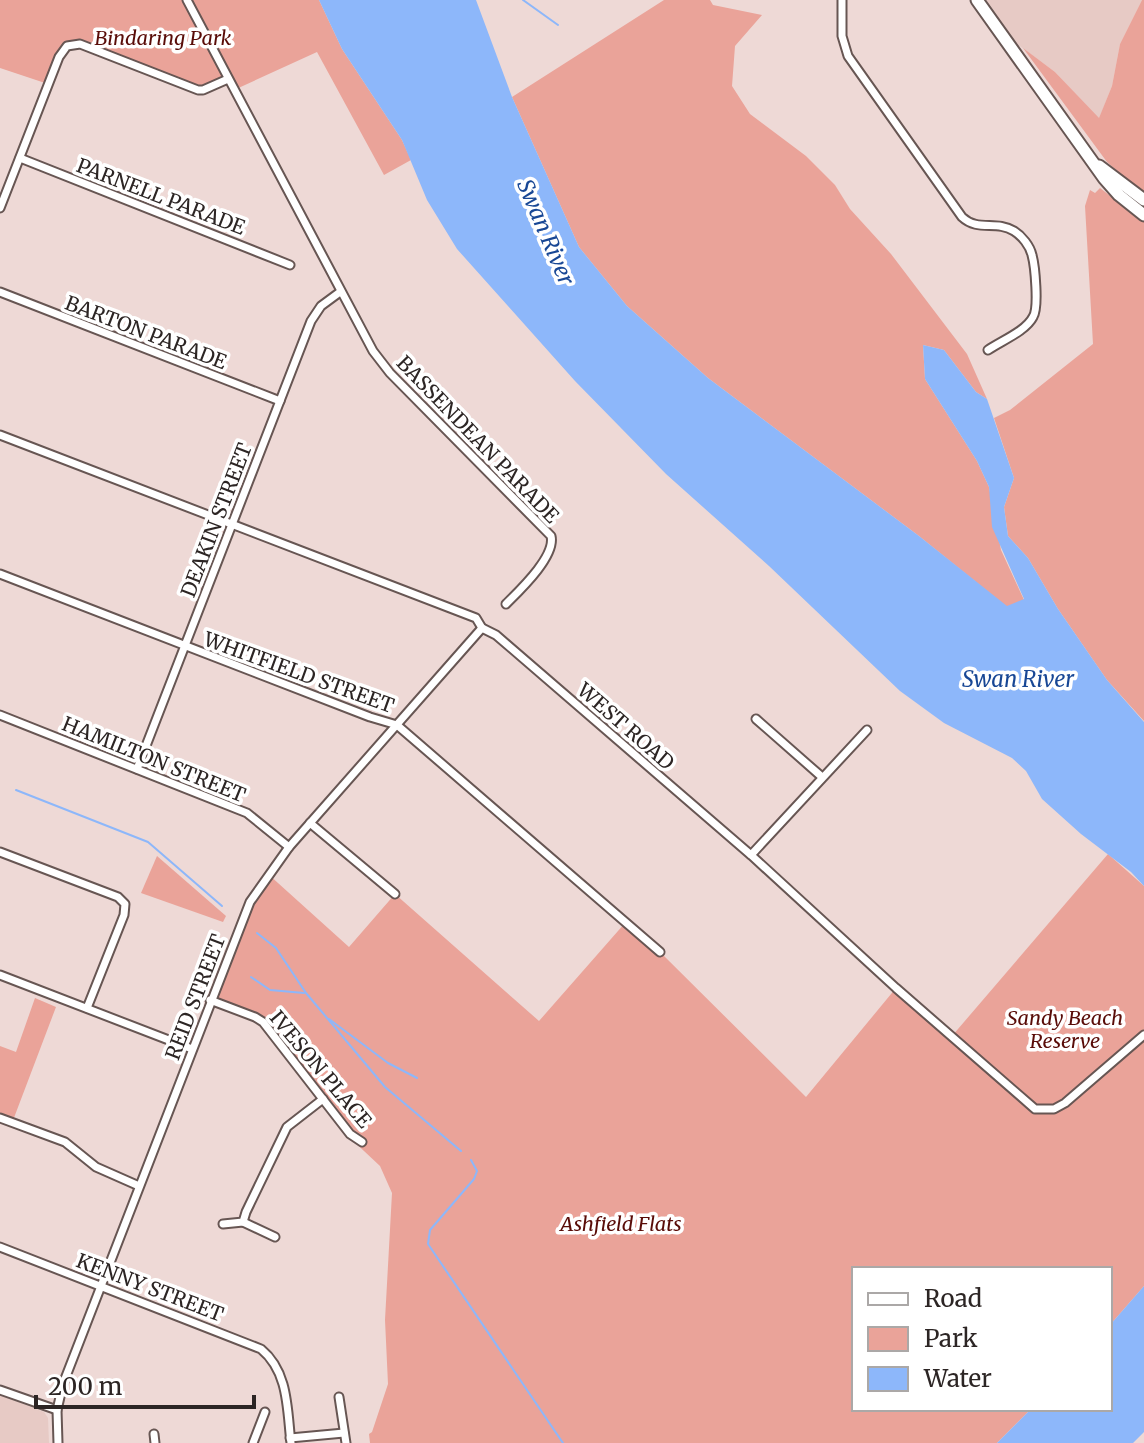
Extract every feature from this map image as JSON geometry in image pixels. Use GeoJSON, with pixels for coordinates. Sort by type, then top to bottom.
{"type":"FeatureCollection","features":[{"type":"Feature","properties":{"kind":"highway"},"geometry":{"type":"LineString","coordinates":[[977,0],[1119,195],[1144,215]]}},
{"type":"Feature","properties":{"kind":"highway"},"geometry":{"type":"LineString","coordinates":[[1095,163],[1144,200]]}},
{"type":"Feature","properties":{"kind":"street","name":"BASSENDEAN PARADE"},"geometry":{"type":"LineString","coordinates":[[187,0],[373,351],[390,373],[551,536],[553,541],[549,554],[506,604]]}},
{"type":"Feature","properties":{"kind":"street"},"geometry":{"type":"LineString","coordinates":[[842,0],[842,36],[848,56],[962,217],[969,224],[981,227],[1007,228],[1016,232],[1028,245],[1033,257],[1036,311],[1032,321],[988,350]]}},
{"type":"Feature","properties":{"kind":"street"},"geometry":{"type":"LineString","coordinates":[[0,208],[59,57],[73,43],[198,90],[228,79]]}},
{"type":"Feature","properties":{"kind":"street","name":"PARNELL PARADE"},"geometry":{"type":"LineString","coordinates":[[20,158],[290,265]]}},
{"type":"Feature","properties":{"kind":"street","name":"BARTON PARADE"},"geometry":{"type":"LineString","coordinates":[[0,292],[280,401]]}},
{"type":"Feature","properties":{"kind":"street","name":"DEAKIN STREET"},"geometry":{"type":"LineString","coordinates":[[137,769],[315,313],[340,292]]}},
{"type":"Feature","properties":{"kind":"street","name":"WEST ROAD"},"geometry":{"type":"LineString","coordinates":[[0,435],[472,616],[482,628],[496,635],[751,855],[896,988],[1035,1109],[1054,1109],[1065,1103],[1144,1035]]}},
{"type":"Feature","properties":{"kind":"street","name":"WHITFIELD STREET"},"geometry":{"type":"LineString","coordinates":[[0,574],[184,647],[397,725],[660,952]]}},
{"type":"Feature","properties":{"kind":"street","name":"REID STREET"},"geometry":{"type":"LineString","coordinates":[[58,1443],[57,1410],[63,1384],[250,902],[289,847],[482,628]]}},
{"type":"Feature","properties":{"kind":"street","name":"HAMILTON STREET"},"geometry":{"type":"LineString","coordinates":[[0,715],[247,813],[289,847]]}},
{"type":"Feature","properties":{"kind":"street"},"geometry":{"type":"LineString","coordinates":[[756,719],[822,777]]}},
{"type":"Feature","properties":{"kind":"street"},"geometry":{"type":"LineString","coordinates":[[751,855],[867,730]]}},
{"type":"Feature","properties":{"kind":"street"},"geometry":{"type":"LineString","coordinates":[[310,823],[395,894]]}},
{"type":"Feature","properties":{"kind":"street"},"geometry":{"type":"LineString","coordinates":[[0,852],[118,897],[125,904],[124,915],[87,1008]]}},
{"type":"Feature","properties":{"kind":"street"},"geometry":{"type":"LineString","coordinates":[[0,975],[192,1049]]}},
{"type":"Feature","properties":{"kind":"street","name":"IVESON PLACE"},"geometry":{"type":"LineString","coordinates":[[210,1000],[259,1019],[350,1134],[362,1142]]}},
{"type":"Feature","properties":{"kind":"street"},"geometry":{"type":"LineString","coordinates":[[243,1222],[284,1132],[295,1119],[323,1099]]}},
{"type":"Feature","properties":{"kind":"street"},"geometry":{"type":"LineString","coordinates":[[0,1118],[65,1142],[96,1167],[139,1186]]}},
{"type":"Feature","properties":{"kind":"street"},"geometry":{"type":"LineString","coordinates":[[223,1224],[243,1222],[275,1237]]}},
{"type":"Feature","properties":{"kind":"street","name":"KENNY STREET"},"geometry":{"type":"LineString","coordinates":[[0,1247],[253,1344],[267,1354],[279,1370],[290,1440]]}},
{"type":"Feature","properties":{"kind":"street"},"geometry":{"type":"LineString","coordinates":[[0,1390],[57,1410]]}},
{"type":"Feature","properties":{"kind":"street"},"geometry":{"type":"LineString","coordinates":[[339,1397],[346,1443]]}},
{"type":"Feature","properties":{"kind":"street"},"geometry":{"type":"LineString","coordinates":[[253,1443],[265,1412]]}},
{"type":"Feature","properties":{"kind":"street"},"geometry":{"type":"LineString","coordinates":[[290,1440],[344,1433]]}},
{"type":"Feature","properties":{"kind":"shaded area"},"geometry":{"type":"Polygon","coordinates":[[[977,0],[1142,0],[1120,44],[1112,86],[1099,119],[1055,72],[998,30],[977,0]]]}},
{"type":"Feature","properties":{"kind":"shaded area"},"geometry":{"type":"Polygon","coordinates":[[[0,1395],[44,1412],[48,1418],[49,1443],[0,1443],[0,1395]]]}},
{"type":"Feature","properties":{"kind":"green space","name":"Bindaring Park"},"geometry":{"type":"Polygon","coordinates":[[[0,0],[319,0],[342,49],[402,140],[411,160],[384,175],[317,52],[234,90],[227,79],[203,90],[80,44],[67,46],[48,84],[0,68],[0,0]]]}},
{"type":"Feature","properties":{"kind":"green space"},"geometry":{"type":"Polygon","coordinates":[[[664,0],[710,0],[713,5],[762,15],[735,46],[732,86],[750,114],[806,156],[835,185],[850,209],[891,254],[967,354],[987,399],[976,392],[944,350],[923,345],[925,379],[977,461],[989,487],[1001,550],[1024,600],[1007,607],[919,536],[708,378],[627,306],[579,247],[512,97],[664,0]]]}},
{"type":"Feature","properties":{"kind":"green space"},"geometry":{"type":"Polygon","coordinates":[[[1142,0],[1144,195],[1107,162],[1023,48],[1055,72],[1099,118],[1112,86],[1120,44],[1142,0]]]}},
{"type":"Feature","properties":{"kind":"green space"},"geometry":{"type":"Polygon","coordinates":[[[1100,188],[1144,222],[1144,721],[1107,680],[1058,609],[1028,558],[1008,536],[1004,507],[1014,478],[994,418],[1010,410],[1093,344],[1085,206],[1090,190],[1095,193],[1100,188]]]}},
{"type":"Feature","properties":{"kind":"green space","name":"Ashfield Flats"},"geometry":{"type":"Polygon","coordinates":[[[1108,854],[1144,886],[1144,1286],[1112,1323],[1112,1267],[852,1267],[852,1411],[1029,1411],[997,1443],[370,1443],[369,1434],[388,1384],[385,1320],[392,1193],[380,1166],[348,1136],[266,1028],[254,1018],[210,1002],[245,912],[268,874],[349,947],[395,894],[539,1021],[625,923],[660,952],[806,1097],[896,988],[952,1036],[1108,854]]]}},
{"type":"Feature","properties":{"kind":"green space"},"geometry":{"type":"Polygon","coordinates":[[[157,856],[226,916],[223,922],[141,893],[157,856]]]}},
{"type":"Feature","properties":{"kind":"green space"},"geometry":{"type":"Polygon","coordinates":[[[35,998],[56,1007],[12,1123],[0,1118],[0,1046],[16,1052],[35,998]]]}},
{"type":"Feature","properties":{"kind":"water","name":"Swan River"},"geometry":{"type":"Polygon","coordinates":[[[319,0],[476,0],[512,97],[579,247],[627,306],[708,378],[1007,606],[1024,599],[992,527],[989,487],[977,461],[925,379],[923,345],[944,350],[976,392],[987,399],[1014,478],[1004,507],[1008,536],[1028,558],[1058,609],[1107,680],[1144,722],[1144,886],[1042,799],[1026,771],[1012,758],[944,723],[900,691],[769,566],[666,474],[575,381],[457,249],[427,200],[402,140],[342,49],[319,0]]]}},
{"type":"Feature","properties":{"kind":"water"},"geometry":{"type":"Polygon","coordinates":[[[1144,1286],[1144,1432],[1133,1443],[997,1443],[1029,1411],[1112,1411],[1112,1323],[1144,1286]]]}},
{"type":"Feature","properties":{"kind":"waterway"},"geometry":{"type":"LineString","coordinates":[[523,0],[558,25]]}},
{"type":"Feature","properties":{"kind":"waterway"},"geometry":{"type":"LineString","coordinates":[[16,790],[148,842],[222,906]]}},
{"type":"Feature","properties":{"kind":"waterway"},"geometry":{"type":"LineString","coordinates":[[257,933],[276,948],[306,993],[385,1087],[461,1151]]}},
{"type":"Feature","properties":{"kind":"waterway"},"geometry":{"type":"LineString","coordinates":[[251,977],[270,990],[304,993]]}},
{"type":"Feature","properties":{"kind":"waterway"},"geometry":{"type":"LineString","coordinates":[[329,1019],[388,1063],[417,1078]]}},
{"type":"Feature","properties":{"kind":"waterway"},"geometry":{"type":"LineString","coordinates":[[471,1160],[477,1171],[474,1179],[430,1230],[428,1244],[563,1443]]}},
{"type":"Feature","properties":{"kind":"park label","name":"Sandy Beach Reserve"},"geometry":{"type":"Point","coordinates":[1065,1028]}}]}
